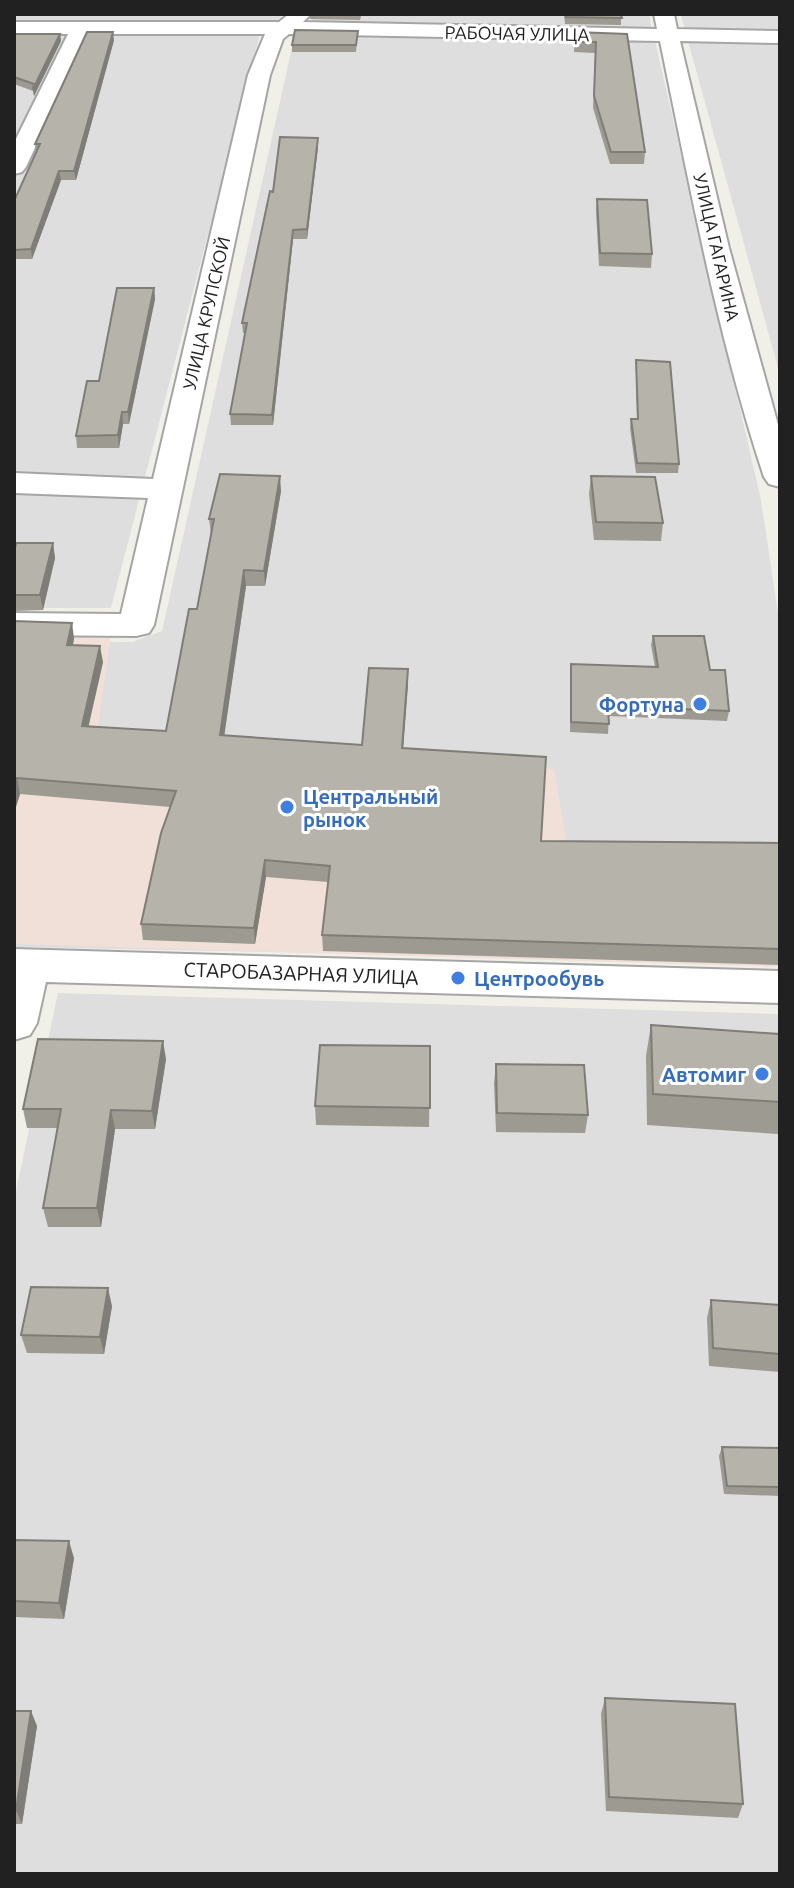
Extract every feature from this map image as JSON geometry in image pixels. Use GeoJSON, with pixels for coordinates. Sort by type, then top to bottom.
{"type":"FeatureCollection","features":[{"type":"Feature","properties":{"kind":"street","name":"РАБОЧАЯ УЛИЦА"},"geometry":{"type":"LineString","coordinates":[[14,28],[293,21],[667,25],[780,37]]}},
{"type":"Feature","properties":{"kind":"street","name":"УЛИЦА КРУПСКОЙ"},"geometry":{"type":"LineString","coordinates":[[14,624],[136,625],[259,75],[269,44],[293,21]]}},
{"type":"Feature","properties":{"kind":"street","name":"УЛИЦА ГАГАРИНА"},"geometry":{"type":"LineString","coordinates":[[667,25],[756,407],[780,477]]}},
{"type":"Feature","properties":{"kind":"street"},"geometry":{"type":"LineString","coordinates":[[14,167],[81,28]]}},
{"type":"Feature","properties":{"kind":"street"},"geometry":{"type":"LineString","coordinates":[[14,483],[167,489]]}},
{"type":"Feature","properties":{"kind":"street"},"geometry":{"type":"LineString","coordinates":[[14,1023],[21,965]]}},
{"type":"Feature","properties":{"kind":"street","name":"СТАРОБАЗАРНАЯ УЛИЦА"},"geometry":{"type":"LineString","coordinates":[[21,965],[780,987]]}},
{"type":"Feature","properties":{"kind":"shaded area"},"geometry":{"type":"Polygon","coordinates":[[[14,14],[284,14],[274,23],[14,21],[14,14]]]}},
{"type":"Feature","properties":{"kind":"shaded area"},"geometry":{"type":"Polygon","coordinates":[[[317,14],[649,14],[652,30],[307,23],[317,14]]]}},
{"type":"Feature","properties":{"kind":"shaded area"},"geometry":{"type":"Polygon","coordinates":[[[681,14],[780,14],[780,31],[685,31],[681,14]]]}},
{"type":"Feature","properties":{"kind":"shaded area"},"geometry":{"type":"Polygon","coordinates":[[[14,32],[260,34],[111,608],[14,608],[14,32]]]}},
{"type":"Feature","properties":{"kind":"shaded area"},"geometry":{"type":"Polygon","coordinates":[[[295,34],[655,41],[761,500],[780,626],[780,962],[14,947],[14,641],[132,642],[162,631],[295,34]]]}},
{"type":"Feature","properties":{"kind":"shaded area"},"geometry":{"type":"Polygon","coordinates":[[[688,41],[780,43],[780,375],[688,41]]]}},
{"type":"Feature","properties":{"kind":"shaded area","name":"Центральный рынок"},"geometry":{"type":"Polygon","coordinates":[[[14,634],[111,634],[96,739],[554,769],[567,845],[780,853],[780,967],[14,944],[14,634]]]}},
{"type":"Feature","properties":{"kind":"shaded area"},"geometry":{"type":"Polygon","coordinates":[[[58,993],[780,1014],[780,1874],[14,1874],[14,1200],[58,993]]]}},
{"type":"Feature","properties":{"kind":"building"},"geometry":{"type":"Polygon","coordinates":[[[565,14],[621,14],[622,18],[566,17],[565,14]]]}},
{"type":"Feature","properties":{"kind":"building"},"geometry":{"type":"Polygon","coordinates":[[[295,30],[358,31],[356,45],[292,45],[295,30]]]}},
{"type":"Feature","properties":{"kind":"building"},"geometry":{"type":"Polygon","coordinates":[[[87,32],[113,32],[74,171],[59,171],[31,249],[14,250],[14,201],[40,144],[35,144],[87,32]]]}},
{"type":"Feature","properties":{"kind":"building"},"geometry":{"type":"Polygon","coordinates":[[[575,32],[627,34],[645,152],[611,152],[594,96],[596,42],[575,42],[575,32]]]}},
{"type":"Feature","properties":{"kind":"building"},"geometry":{"type":"Polygon","coordinates":[[[14,34],[60,34],[33,89],[34,84],[14,77],[14,34]]]}},
{"type":"Feature","properties":{"kind":"building"},"geometry":{"type":"Polygon","coordinates":[[[280,137],[318,138],[307,229],[293,230],[272,415],[230,414],[247,323],[242,323],[270,191],[273,192],[280,137]]]}},
{"type":"Feature","properties":{"kind":"building"},"geometry":{"type":"Polygon","coordinates":[[[597,199],[647,200],[652,254],[600,253],[597,199]]]}},
{"type":"Feature","properties":{"kind":"building"},"geometry":{"type":"Polygon","coordinates":[[[117,288],[154,288],[128,412],[122,412],[118,435],[76,436],[87,381],[99,381],[117,288]]]}},
{"type":"Feature","properties":{"kind":"building"},"geometry":{"type":"Polygon","coordinates":[[[636,360],[670,362],[679,464],[637,463],[631,419],[638,419],[636,360]]]}},
{"type":"Feature","properties":{"kind":"building","name":"Центральный рынок"},"geometry":{"type":"Polygon","coordinates":[[[220,474],[280,476],[264,571],[244,570],[220,735],[362,745],[369,668],[408,669],[402,748],[546,757],[541,841],[779,843],[780,949],[322,935],[330,866],[265,860],[254,928],[141,924],[161,833],[176,791],[17,778],[14,786],[14,621],[72,623],[67,645],[100,646],[82,726],[166,731],[189,609],[197,609],[214,519],[209,519],[220,474]]]}},
{"type":"Feature","properties":{"kind":"building"},"geometry":{"type":"Polygon","coordinates":[[[591,476],[655,477],[663,523],[596,522],[591,476]]]}},
{"type":"Feature","properties":{"kind":"building"},"geometry":{"type":"Polygon","coordinates":[[[16,543],[53,543],[40,595],[14,595],[16,543]]]}},
{"type":"Feature","properties":{"kind":"building"},"geometry":{"type":"Polygon","coordinates":[[[653,636],[704,636],[710,670],[725,670],[729,711],[608,706],[609,724],[571,722],[571,664],[658,667],[653,636]]]}},
{"type":"Feature","properties":{"kind":"building"},"geometry":{"type":"Polygon","coordinates":[[[651,1025],[779,1034],[780,1102],[653,1094],[651,1025]]]}},
{"type":"Feature","properties":{"kind":"building"},"geometry":{"type":"Polygon","coordinates":[[[38,1039],[163,1041],[152,1111],[111,1110],[97,1208],[43,1208],[61,1109],[23,1109],[38,1039]]]}},
{"type":"Feature","properties":{"kind":"building"},"geometry":{"type":"Polygon","coordinates":[[[320,1045],[430,1046],[430,1108],[315,1106],[320,1045]]]}},
{"type":"Feature","properties":{"kind":"building"},"geometry":{"type":"Polygon","coordinates":[[[496,1064],[584,1065],[588,1115],[497,1113],[496,1064]]]}},
{"type":"Feature","properties":{"kind":"building"},"geometry":{"type":"Polygon","coordinates":[[[31,1287],[108,1288],[100,1337],[21,1335],[31,1287]]]}},
{"type":"Feature","properties":{"kind":"building"},"geometry":{"type":"Polygon","coordinates":[[[711,1300],[780,1305],[780,1354],[713,1348],[711,1300]]]}},
{"type":"Feature","properties":{"kind":"building"},"geometry":{"type":"Polygon","coordinates":[[[722,1447],[780,1448],[780,1487],[727,1486],[722,1447]]]}},
{"type":"Feature","properties":{"kind":"building"},"geometry":{"type":"Polygon","coordinates":[[[14,1540],[69,1541],[59,1603],[14,1601],[14,1540]]]}},
{"type":"Feature","properties":{"kind":"building"},"geometry":{"type":"Polygon","coordinates":[[[605,1698],[735,1704],[743,1804],[609,1797],[605,1698]]]}},
{"type":"Feature","properties":{"kind":"building"},"geometry":{"type":"Polygon","coordinates":[[[14,1711],[31,1711],[16,1810],[14,1810],[14,1711]]]}},
{"type":"Feature","properties":{"kind":"place","name":"Фортуна"},"geometry":{"type":"Point","coordinates":[700,704]}},
{"type":"Feature","properties":{"kind":"place","name":"Центральный рынок"},"geometry":{"type":"Point","coordinates":[287,807]}},
{"type":"Feature","properties":{"kind":"place","name":"Центрообувь"},"geometry":{"type":"Point","coordinates":[458,978]}},
{"type":"Feature","properties":{"kind":"place","name":"Автомиг"},"geometry":{"type":"Point","coordinates":[762,1074]}}]}
